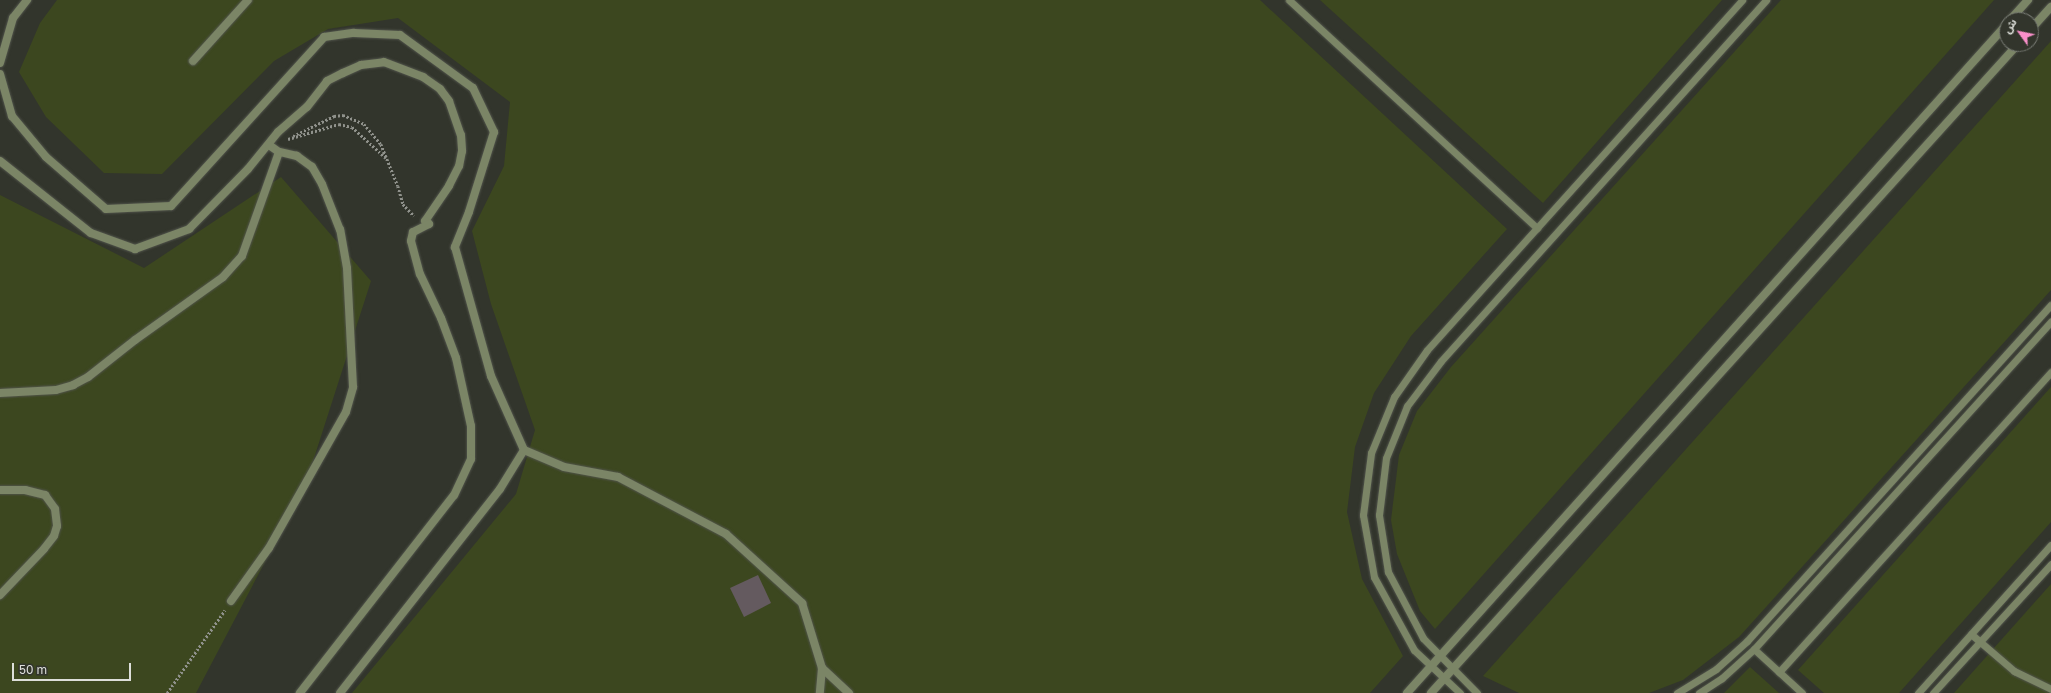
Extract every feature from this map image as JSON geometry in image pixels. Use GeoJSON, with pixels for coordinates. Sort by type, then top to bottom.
{"type":"FeatureCollection","features":[{"type":"Feature","properties":{"kind":"street"},"geometry":{"type":"LineString","coordinates":[[0,63],[13,18],[27,0]]}},
{"type":"Feature","properties":{"kind":"street"},"geometry":{"type":"LineString","coordinates":[[193,61],[248,0]]}},
{"type":"Feature","properties":{"kind":"street"},"geometry":{"type":"LineString","coordinates":[[2017,12],[2028,0]]}},
{"type":"Feature","properties":{"kind":"street"},"geometry":{"type":"LineString","coordinates":[[2039,20],[2051,7]]}},
{"type":"Feature","properties":{"kind":"street"},"geometry":{"type":"LineString","coordinates":[[0,74],[12,116],[46,158],[106,209],[171,206],[324,37],[354,33],[400,36],[419,48],[473,88],[494,132],[469,212],[455,247],[491,376],[524,450],[564,467],[618,477],[726,534],[802,603],[822,668],[820,693]]}},
{"type":"Feature","properties":{"kind":"street"},"geometry":{"type":"LineString","coordinates":[[1407,693],[1999,33]]}},
{"type":"Feature","properties":{"kind":"street"},"geometry":{"type":"LineString","coordinates":[[1431,693],[2011,52]]}},
{"type":"Feature","properties":{"kind":"street"},"geometry":{"type":"LineString","coordinates":[[0,161],[91,233],[135,249],[189,229],[248,170],[278,132],[307,107],[327,81],[343,73],[361,65],[384,62],[423,77],[440,89],[449,101],[457,117],[462,151],[449,186],[425,221],[429,224],[413,232],[413,253],[456,358],[471,426],[471,458],[454,495],[300,693]]}},
{"type":"Feature","properties":{"kind":"street"},"geometry":{"type":"LineString","coordinates":[[231,602],[269,548],[346,412],[353,387],[347,268],[340,230],[322,184],[312,167],[297,156],[280,152],[269,145]]}},
{"type":"Feature","properties":{"kind":"street"},"geometry":{"type":"LineString","coordinates":[[0,393],[56,390],[78,383],[223,277],[234,267],[247,245],[260,199],[280,152]]}},
{"type":"Feature","properties":{"kind":"street"},"geometry":{"type":"LineString","coordinates":[[340,693],[500,489],[524,450]]}},
{"type":"Feature","properties":{"kind":"street"},"geometry":{"type":"LineString","coordinates":[[0,490],[25,490],[45,495],[51,500],[57,521],[54,536],[44,549],[0,595]]}},
{"type":"Feature","properties":{"kind":"street"},"geometry":{"type":"LineString","coordinates":[[822,668],[849,693]]}},
{"type":"Feature","properties":{"kind":"lane"},"geometry":{"type":"LineString","coordinates":[[1289,0],[1537,228]]}},
{"type":"Feature","properties":{"kind":"lane"},"geometry":{"type":"LineString","coordinates":[[1460,693],[1414,650],[1374,577],[1363,515],[1371,453],[1394,397],[1427,350],[1742,0]]}},
{"type":"Feature","properties":{"kind":"lane"},"geometry":{"type":"LineString","coordinates":[[1478,693],[1422,638],[1388,572],[1379,515],[1386,458],[1407,406],[1441,361],[1766,0]]}},
{"type":"Feature","properties":{"kind":"lane"},"geometry":{"type":"LineString","coordinates":[[1677,693],[1716,669],[1747,641],[2051,305]]}},
{"type":"Feature","properties":{"kind":"lane"},"geometry":{"type":"LineString","coordinates":[[1699,693],[1722,678],[1754,649],[2051,321]]}},
{"type":"Feature","properties":{"kind":"lane"},"geometry":{"type":"LineString","coordinates":[[1779,672],[2051,372]]}},
{"type":"Feature","properties":{"kind":"lane"},"geometry":{"type":"LineString","coordinates":[[1918,693],[2051,545]]}},
{"type":"Feature","properties":{"kind":"lane"},"geometry":{"type":"LineString","coordinates":[[1933,693],[2051,564]]}},
{"type":"Feature","properties":{"kind":"lane"},"geometry":{"type":"LineString","coordinates":[[1971,634],[2014,671],[2051,689]]}},
{"type":"Feature","properties":{"kind":"lane"},"geometry":{"type":"LineString","coordinates":[[1754,649],[1802,693]]}},
{"type":"Feature","properties":{"kind":"path"},"geometry":{"type":"LineString","coordinates":[[388,159],[352,127],[339,124],[284,140],[334,116],[343,115],[364,124],[381,144],[388,159],[403,204],[409,214],[429,224]]}},
{"type":"Feature","properties":{"kind":"path"},"geometry":{"type":"LineString","coordinates":[[167,693],[231,602]]}},
{"type":"Feature","properties":{"kind":"green space"},"geometry":{"type":"Polygon","coordinates":[[[57,0],[1260,0],[1507,229],[1411,336],[1374,393],[1355,447],[1347,512],[1362,579],[1403,656],[1370,693],[352,693],[516,494],[535,430],[491,304],[472,231],[504,166],[510,102],[398,18],[328,29],[274,61],[162,174],[104,173],[46,117],[19,72],[40,23],[57,0]]]}},
{"type":"Feature","properties":{"kind":"green space"},"geometry":{"type":"Polygon","coordinates":[[[1320,0],[1722,0],[1543,203],[1320,0]]]}},
{"type":"Feature","properties":{"kind":"green space"},"geometry":{"type":"Polygon","coordinates":[[[1781,0],[1994,0],[1435,629],[1420,611],[1397,554],[1391,520],[1399,455],[1417,411],[1451,367],[1781,0]]]}},
{"type":"Feature","properties":{"kind":"green space"},"geometry":{"type":"Polygon","coordinates":[[[2051,41],[2051,290],[1739,637],[1683,680],[1649,693],[1519,693],[1483,676],[2051,41]]]}},
{"type":"Feature","properties":{"kind":"green space"},"geometry":{"type":"Polygon","coordinates":[[[281,177],[371,281],[305,486],[196,693],[0,693],[0,195],[144,268],[281,177]]]}},
{"type":"Feature","properties":{"kind":"green space"},"geometry":{"type":"Polygon","coordinates":[[[2051,387],[2051,522],[1899,693],[1824,693],[1798,670],[2051,387]]]}},
{"type":"Feature","properties":{"kind":"green space"},"geometry":{"type":"Polygon","coordinates":[[[2051,584],[2051,693],[1954,693],[2051,584]]]}},
{"type":"Feature","properties":{"kind":"green space"},"geometry":{"type":"Polygon","coordinates":[[[1750,667],[1779,693],[1724,693],[1750,667]]]}},
{"type":"Feature","properties":{"kind":"building"},"geometry":{"type":"Polygon","coordinates":[[[758,575],[771,603],[744,617],[730,588],[758,575]]]}}]}
